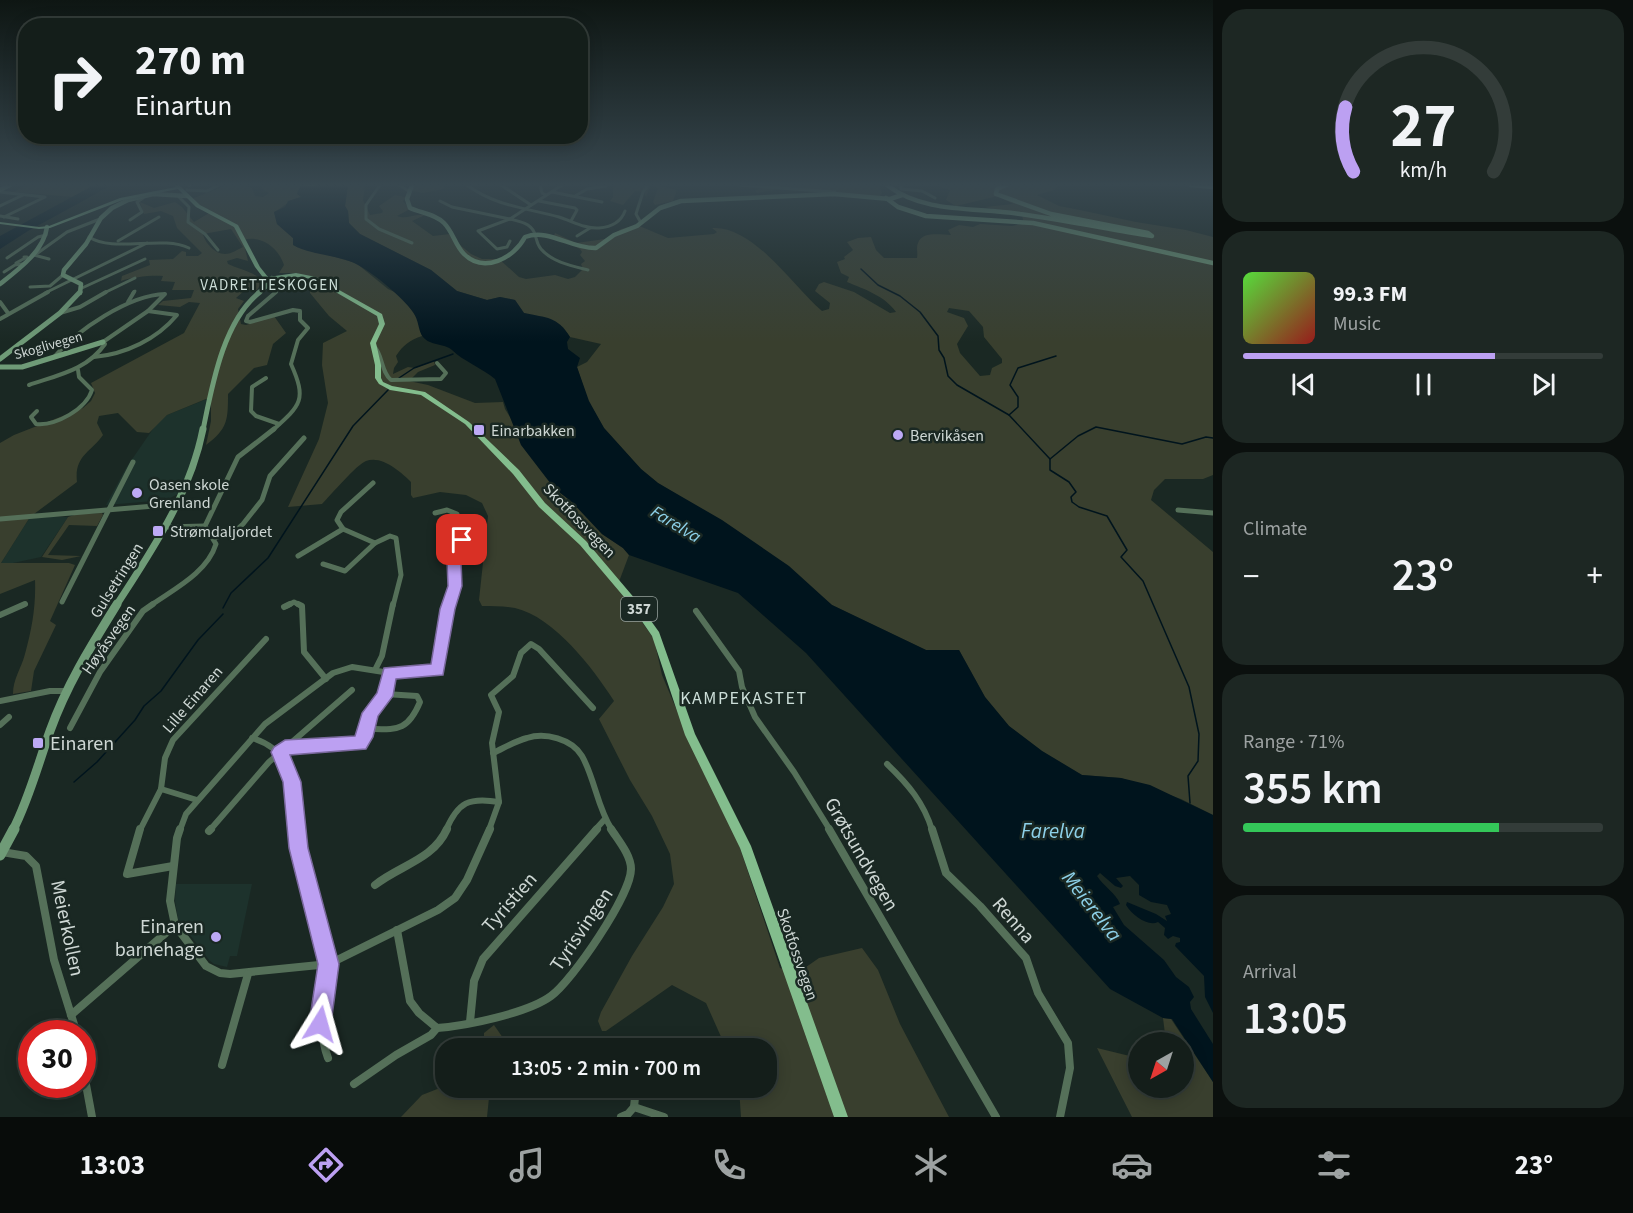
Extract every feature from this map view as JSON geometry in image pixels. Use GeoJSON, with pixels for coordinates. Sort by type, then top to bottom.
{"type":"FeatureCollection","features":[{"type":"Feature","properties":{"kind":"main road"},"geometry":{"type":"LineString","coordinates":[[242,237],[267,280]]}},
{"type":"Feature","properties":{"kind":"main road","name":"Skotfossvegen"},"geometry":{"type":"LineString","coordinates":[[267,280],[296,275],[314,278],[332,290],[378,313],[382,317],[382,324],[373,338],[373,346],[378,363],[378,378],[381,383],[390,388],[423,393],[467,423],[516,472],[542,505],[584,543],[651,627],[662,648],[690,735],[745,846],[840,1117]]}},
{"type":"Feature","properties":{"kind":"street"},"geometry":{"type":"LineString","coordinates":[[7,258],[38,237]]}},
{"type":"Feature","properties":{"kind":"street"},"geometry":{"type":"LineString","coordinates":[[34,255],[45,237]]}},
{"type":"Feature","properties":{"kind":"street"},"geometry":{"type":"LineString","coordinates":[[0,284],[22,264],[60,237]]}},
{"type":"Feature","properties":{"kind":"street"},"geometry":{"type":"LineString","coordinates":[[90,237],[98,242],[177,242],[189,248]]}},
{"type":"Feature","properties":{"kind":"street"},"geometry":{"type":"LineString","coordinates":[[30,286],[50,286],[63,275],[67,261],[83,249],[90,237]]}},
{"type":"Feature","properties":{"kind":"street"},"geometry":{"type":"LineString","coordinates":[[117,242],[125,237]]}},
{"type":"Feature","properties":{"kind":"street"},"geometry":{"type":"LineString","coordinates":[[208,237],[218,250]]}},
{"type":"Feature","properties":{"kind":"street"},"geometry":{"type":"LineString","coordinates":[[398,237],[412,243]]}},
{"type":"Feature","properties":{"kind":"street"},"geometry":{"type":"LineString","coordinates":[[453,237],[464,254],[478,261],[493,262],[506,259],[520,248],[525,237]]}},
{"type":"Feature","properties":{"kind":"street"},"geometry":{"type":"LineString","coordinates":[[484,237],[497,249],[507,247],[510,241]]}},
{"type":"Feature","properties":{"kind":"street"},"geometry":{"type":"LineString","coordinates":[[536,237],[537,243],[556,259],[588,270]]}},
{"type":"Feature","properties":{"kind":"street"},"geometry":{"type":"LineString","coordinates":[[551,237],[570,245],[593,248],[603,246],[611,237]]}},
{"type":"Feature","properties":{"kind":"street"},"geometry":{"type":"LineString","coordinates":[[1097,237],[1213,263]]}},
{"type":"Feature","properties":{"kind":"street"},"geometry":{"type":"LineString","coordinates":[[0,320],[32,299],[147,243]]}},
{"type":"Feature","properties":{"kind":"street"},"geometry":{"type":"LineString","coordinates":[[34,255],[49,258]]}},
{"type":"Feature","properties":{"kind":"street"},"geometry":{"type":"LineString","coordinates":[[4,272],[27,257],[24,257]]}},
{"type":"Feature","properties":{"kind":"street"},"geometry":{"type":"LineString","coordinates":[[63,275],[75,280],[82,288],[145,259]]}},
{"type":"Feature","properties":{"kind":"street"},"geometry":{"type":"LineString","coordinates":[[15,265],[22,264]]}},
{"type":"Feature","properties":{"kind":"street"},"geometry":{"type":"LineString","coordinates":[[60,313],[76,309],[113,286],[135,278]]}},
{"type":"Feature","properties":{"kind":"street"},"geometry":{"type":"LineString","coordinates":[[205,526],[238,457],[279,424],[296,407],[301,397],[301,386],[292,370],[291,360],[298,340],[308,328],[300,320],[300,312],[297,310],[246,322],[248,316],[280,288],[267,280]]}},
{"type":"Feature","properties":{"kind":"street","name":"Gulsetringen"},"geometry":{"type":"LineString","coordinates":[[1,854],[22,812],[66,691],[80,664],[178,504],[198,456],[211,387],[232,329],[241,309],[267,280]]}},
{"type":"Feature","properties":{"kind":"street","name":"Skoglivegen"},"geometry":{"type":"LineString","coordinates":[[0,359],[60,313],[78,297],[82,288]]}},
{"type":"Feature","properties":{"kind":"street"},"geometry":{"type":"LineString","coordinates":[[128,302],[135,291]]}},
{"type":"Feature","properties":{"kind":"street"},"geometry":{"type":"LineString","coordinates":[[29,385],[78,370],[105,346],[103,342],[148,311],[161,300],[164,293],[151,294],[128,302],[72,340],[54,357]]}},
{"type":"Feature","properties":{"kind":"street"},"geometry":{"type":"LineString","coordinates":[[0,302],[8,313]]}},
{"type":"Feature","properties":{"kind":"street"},"geometry":{"type":"LineString","coordinates":[[94,357],[113,356],[135,345],[160,332],[177,315],[148,311]]}},
{"type":"Feature","properties":{"kind":"street","name":"Skoglivegen"},"geometry":{"type":"LineString","coordinates":[[0,367],[18,368],[103,342]]}},
{"type":"Feature","properties":{"kind":"street"},"geometry":{"type":"LineString","coordinates":[[373,346],[378,350],[387,377],[392,380],[439,380],[446,372],[437,363]]}},
{"type":"Feature","properties":{"kind":"street"},"geometry":{"type":"LineString","coordinates":[[37,411],[31,417],[35,422],[41,424],[67,415],[86,404],[92,397],[92,390],[79,377],[78,370]]}},
{"type":"Feature","properties":{"kind":"street"},"geometry":{"type":"LineString","coordinates":[[266,378],[252,387],[251,411],[256,416],[279,424]]}},
{"type":"Feature","properties":{"kind":"street"},"geometry":{"type":"LineString","coordinates":[[205,526],[214,538],[238,528],[262,500],[270,476],[304,438]]}},
{"type":"Feature","properties":{"kind":"street"},"geometry":{"type":"LineString","coordinates":[[62,602],[133,462]]}},
{"type":"Feature","properties":{"kind":"street"},"geometry":{"type":"LineString","coordinates":[[373,483],[340,514],[338,523],[343,529],[375,543]]}},
{"type":"Feature","properties":{"kind":"street"},"geometry":{"type":"LineString","coordinates":[[0,519],[178,504]]}},
{"type":"Feature","properties":{"kind":"street"},"geometry":{"type":"LineString","coordinates":[[435,513],[450,510],[459,516],[462,543],[454,561],[455,586],[447,609],[437,670],[390,673],[375,669],[347,668],[326,678],[279,712],[252,738],[197,800],[178,828],[170,901],[175,925],[206,966],[220,973],[248,974],[329,964],[445,906],[459,894],[493,822],[499,802],[498,778],[492,753],[499,712],[491,695],[510,680],[515,672],[520,652],[531,644],[539,649],[593,708]]}},
{"type":"Feature","properties":{"kind":"street"},"geometry":{"type":"LineString","coordinates":[[1178,510],[1213,513]]}},
{"type":"Feature","properties":{"kind":"street"},"geometry":{"type":"LineString","coordinates":[[164,527],[205,526]]}},
{"type":"Feature","properties":{"kind":"street"},"geometry":{"type":"LineString","coordinates":[[298,556],[343,529]]}},
{"type":"Feature","properties":{"kind":"street"},"geometry":{"type":"LineString","coordinates":[[323,564],[345,571],[375,543],[388,536],[396,537],[402,568],[394,594],[382,656],[375,669]]}},
{"type":"Feature","properties":{"kind":"street","name":"Høyåsvegen"},"geometry":{"type":"LineString","coordinates":[[70,728],[100,672],[138,617],[147,606],[204,567],[214,553],[214,538]]}},
{"type":"Feature","properties":{"kind":"street"},"geometry":{"type":"LineString","coordinates":[[284,607],[294,602],[302,606],[304,652],[326,678]]}},
{"type":"Feature","properties":{"kind":"street"},"geometry":{"type":"LineString","coordinates":[[0,615],[25,604]]}},
{"type":"Feature","properties":{"kind":"street","name":"Grøtsundvegen"},"geometry":{"type":"LineString","coordinates":[[696,611],[739,671],[740,682],[749,706],[801,783],[996,1117]]}},
{"type":"Feature","properties":{"kind":"street","name":"Lille Einaren"},"geometry":{"type":"LineString","coordinates":[[127,874],[136,837],[160,789],[165,758],[177,733],[266,639]]}},
{"type":"Feature","properties":{"kind":"street"},"geometry":{"type":"LineString","coordinates":[[252,738],[282,750],[357,745],[363,740],[370,713],[385,694],[390,673]]}},
{"type":"Feature","properties":{"kind":"street"},"geometry":{"type":"LineString","coordinates":[[210,831],[282,750],[352,690]]}},
{"type":"Feature","properties":{"kind":"street"},"geometry":{"type":"LineString","coordinates":[[0,701],[14,696],[66,691]]}},
{"type":"Feature","properties":{"kind":"street"},"geometry":{"type":"LineString","coordinates":[[366,729],[398,731],[408,725],[420,702],[417,696],[385,694]]}},
{"type":"Feature","properties":{"kind":"street"},"geometry":{"type":"LineString","coordinates":[[0,725],[9,717]]}},
{"type":"Feature","properties":{"kind":"street","name":"Tyrisvingen"},"geometry":{"type":"LineString","coordinates":[[437,1028],[454,1027],[537,1003],[552,996],[565,983],[597,937],[626,891],[631,875],[628,859],[605,819],[582,757],[571,745],[556,737],[541,734],[492,753]]}},
{"type":"Feature","properties":{"kind":"street"},"geometry":{"type":"LineString","coordinates":[[282,750],[292,782],[299,848],[329,964],[320,1024],[322,1042],[328,1058]]}},
{"type":"Feature","properties":{"kind":"street","name":"Renna"},"geometry":{"type":"LineString","coordinates":[[887,764],[908,784],[927,813],[946,873],[980,906],[1026,958],[1038,993],[1068,1043],[1070,1068],[1060,1117]]}},
{"type":"Feature","properties":{"kind":"street"},"geometry":{"type":"LineString","coordinates":[[160,789],[197,800]]}},
{"type":"Feature","properties":{"kind":"street"},"geometry":{"type":"LineString","coordinates":[[375,885],[391,872],[433,850],[444,837],[456,810],[463,805],[472,801],[499,802]]}},
{"type":"Feature","properties":{"kind":"street","name":"Tyristien"},"geometry":{"type":"LineString","coordinates":[[470,1022],[474,981],[483,959],[605,819]]}},
{"type":"Feature","properties":{"kind":"street","name":"Meierkollen"},"geometry":{"type":"LineString","coordinates":[[1,854],[25,855],[30,857],[36,867],[54,960],[72,1020]]}},
{"type":"Feature","properties":{"kind":"street"},"geometry":{"type":"LineString","coordinates":[[127,874],[173,866]]}},
{"type":"Feature","properties":{"kind":"street"},"geometry":{"type":"LineString","coordinates":[[71,1015],[175,925]]}},
{"type":"Feature","properties":{"kind":"street"},"geometry":{"type":"LineString","coordinates":[[354,1084],[396,1055],[432,1035],[437,1028],[419,1013],[410,1001],[398,930]]}},
{"type":"Feature","properties":{"kind":"street"},"geometry":{"type":"LineString","coordinates":[[222,1065],[248,974]]}},
{"type":"Feature","properties":{"kind":"street"},"geometry":{"type":"LineString","coordinates":[[88,1098],[92,1117]]}},
{"type":"Feature","properties":{"kind":"street"},"geometry":{"type":"LineString","coordinates":[[621,1117],[628,1114],[633,1107],[634,1098]]}},
{"type":"Feature","properties":{"kind":"street"},"geometry":{"type":"LineString","coordinates":[[633,1107],[664,1117]]}},
{"type":"Feature","properties":{"kind":"shaded area"},"geometry":{"type":"Polygon","coordinates":[[[186,237],[204,237],[211,247],[225,254],[243,247],[236,237],[292,237],[314,251],[356,263],[388,289],[401,295],[419,321],[422,336],[407,343],[399,352],[396,356],[398,362],[393,374],[408,367],[415,368],[434,361],[435,365],[418,372],[409,381],[428,385],[475,403],[503,402],[505,409],[554,488],[572,502],[602,534],[623,548],[629,555],[617,587],[654,639],[662,675],[735,833],[780,968],[799,972],[819,958],[862,948],[878,970],[900,1024],[949,1117],[741,1117],[740,1098],[777,1098],[777,1038],[722,1038],[706,1003],[672,985],[606,1031],[602,1031],[598,1021],[601,1012],[663,907],[674,884],[670,854],[599,719],[614,701],[584,659],[544,622],[530,613],[515,608],[482,606],[479,600],[488,516],[482,503],[466,495],[440,492],[413,498],[411,482],[407,478],[385,462],[372,460],[356,468],[322,504],[288,507],[319,439],[328,403],[322,365],[323,343],[347,331],[329,316],[310,293],[310,276],[299,276],[298,273],[279,273],[284,265],[278,253],[262,241],[243,240],[248,261],[237,258],[227,261],[228,264],[256,276],[262,282],[257,290],[245,290],[236,298],[244,301],[238,309],[241,324],[246,325],[274,316],[286,333],[273,344],[267,365],[254,368],[228,394],[227,417],[219,434],[206,445],[211,421],[211,399],[167,415],[149,433],[137,432],[118,413],[99,416],[97,423],[103,435],[80,460],[77,482],[30,517],[1,563],[69,563],[75,565],[50,621],[56,625],[34,671],[31,691],[13,694],[32,626],[35,580],[0,594],[0,443],[14,435],[83,408],[91,401],[95,393],[91,383],[184,333],[200,303],[189,302],[180,307],[158,305],[163,301],[191,298],[194,290],[172,290],[175,282],[161,281],[163,276],[121,281],[122,276],[150,265],[149,260],[173,259],[182,251],[186,252],[186,256],[198,256],[202,253],[186,237]]]}},
{"type":"Feature","properties":{"kind":"shaded area"},"geometry":{"type":"Polygon","coordinates":[[[366,237],[452,237],[471,254],[482,259],[499,259],[519,277],[526,279],[555,275],[568,279],[575,277],[583,269],[581,264],[585,261],[580,255],[582,252],[580,249],[556,237],[564,237],[576,243],[608,237],[744,237],[772,259],[822,311],[829,309],[830,303],[815,291],[819,284],[824,282],[854,292],[890,313],[896,312],[880,297],[847,282],[849,277],[841,273],[837,262],[845,259],[844,257],[853,250],[847,242],[871,237],[876,250],[884,258],[917,258],[917,245],[923,237],[1213,237],[1213,475],[1203,479],[1165,479],[1154,490],[1151,500],[1213,552],[1213,815],[1181,799],[1121,778],[1082,775],[1042,751],[1009,726],[985,697],[959,650],[926,650],[832,605],[743,535],[658,483],[641,469],[604,428],[588,401],[577,367],[587,362],[601,344],[570,337],[563,327],[524,313],[515,300],[500,297],[487,300],[457,291],[431,270],[366,237]],[[949,308],[947,312],[964,318],[968,326],[957,344],[960,353],[980,376],[990,375],[992,368],[1002,363],[1002,359],[984,337],[983,327],[969,311],[949,308]]]}},
{"type":"Feature","properties":{"kind":"shaded area"},"geometry":{"type":"Polygon","coordinates":[[[207,399],[194,458],[180,493],[166,500],[106,505],[126,468],[155,426],[167,415],[207,399]]]}},
{"type":"Feature","properties":{"kind":"shaded area"},"geometry":{"type":"Polygon","coordinates":[[[102,513],[97,526],[69,525],[48,555],[81,556],[62,560],[42,557],[68,517],[77,514],[102,513]]]}},
{"type":"Feature","properties":{"kind":"shaded area"},"geometry":{"type":"Polygon","coordinates":[[[30,517],[68,517],[41,557],[1,563],[30,517]]]}},
{"type":"Feature","properties":{"kind":"shaded area","name":"Einaren barnehage"},"geometry":{"type":"Polygon","coordinates":[[[176,884],[252,884],[237,956],[230,956],[227,967],[214,964],[209,960],[178,919],[175,901],[176,884]]]}},
{"type":"Feature","properties":{"kind":"shaded area"},"geometry":{"type":"Polygon","coordinates":[[[1163,1018],[1171,1019],[1180,1032],[1165,1032],[1163,1018]]]}},
{"type":"Feature","properties":{"kind":"shaded area"},"geometry":{"type":"Polygon","coordinates":[[[494,1025],[503,1038],[484,1038],[484,1033],[494,1025]]]}},
{"type":"Feature","properties":{"kind":"shaded area"},"geometry":{"type":"Polygon","coordinates":[[[1097,1048],[1128,1056],[1128,1098],[1194,1098],[1194,1054],[1213,1082],[1213,1117],[1132,1117],[1097,1048]]]}},
{"type":"Feature","properties":{"kind":"shaded area"},"geometry":{"type":"Polygon","coordinates":[[[435,1090],[435,1098],[489,1098],[487,1117],[401,1117],[422,1095],[435,1090]]]}},
{"type":"Feature","properties":{"kind":"water"},"geometry":{"type":"Polygon","coordinates":[[[0,237],[18,237],[0,249],[0,237]]]}},
{"type":"Feature","properties":{"kind":"water","name":"Farelva"},"geometry":{"type":"Polygon","coordinates":[[[292,237],[366,237],[431,270],[457,291],[487,300],[500,297],[515,300],[524,313],[556,321],[570,337],[567,342],[568,349],[580,358],[577,367],[589,401],[604,428],[641,469],[658,483],[722,520],[789,566],[832,605],[926,650],[959,650],[985,697],[1009,726],[1042,751],[1082,775],[1121,778],[1150,785],[1213,815],[1213,1013],[1205,997],[1204,976],[1175,946],[1180,942],[1180,938],[1173,936],[1168,939],[1164,935],[1165,928],[1158,922],[1150,923],[1140,919],[1126,905],[1127,902],[1167,921],[1165,916],[1171,914],[1167,905],[1151,902],[1139,895],[1139,885],[1130,876],[1116,878],[1123,886],[1121,888],[1115,886],[1100,873],[1097,876],[1118,900],[1120,904],[1113,907],[1124,925],[1164,960],[1176,977],[1189,987],[1194,997],[1190,1002],[1191,1009],[1213,1044],[1213,1082],[1194,1053],[1194,1032],[1180,1032],[1172,1019],[1163,1018],[1110,989],[806,653],[738,593],[629,555],[623,548],[602,534],[572,502],[554,488],[521,445],[495,379],[449,348],[426,340],[421,335],[415,315],[408,306],[365,269],[350,261],[300,249],[293,245],[292,237]]]}},
{"type":"Feature","properties":{"kind":"waterway"},"geometry":{"type":"LineString","coordinates":[[861,269],[878,285],[900,296],[920,312],[938,336],[939,350],[944,358],[948,376],[957,385],[1009,415]]}},
{"type":"Feature","properties":{"kind":"waterway"},"geometry":{"type":"LineString","coordinates":[[399,378],[414,368],[453,354]]}},
{"type":"Feature","properties":{"kind":"waterway"},"geometry":{"type":"LineString","coordinates":[[1009,415],[1018,407],[1018,397],[1010,385],[1018,368],[1056,356]]}},
{"type":"Feature","properties":{"kind":"waterway"},"geometry":{"type":"LineString","coordinates":[[223,608],[231,593],[268,558],[353,426],[388,390]]}},
{"type":"Feature","properties":{"kind":"waterway"},"geometry":{"type":"LineString","coordinates":[[1009,415],[1050,459]]}},
{"type":"Feature","properties":{"kind":"waterway"},"geometry":{"type":"LineString","coordinates":[[1050,459],[1078,436],[1096,427],[1182,444],[1206,437],[1213,438]]}},
{"type":"Feature","properties":{"kind":"waterway"},"geometry":{"type":"LineString","coordinates":[[1050,459],[1050,470],[1069,482],[1076,492],[1071,497],[1072,502],[1079,507],[1107,516],[1127,550],[1121,557],[1143,581],[1189,687],[1199,734],[1198,761],[1188,776],[1190,803]]}},
{"type":"Feature","properties":{"kind":"waterway"},"geometry":{"type":"LineString","coordinates":[[74,782],[97,762],[135,720],[144,706],[161,691],[198,640],[223,614]]}},
{"type":"Feature","properties":{"kind":"place","name":"Einarbakken"},"geometry":{"type":"Point","coordinates":[479,430]}},
{"type":"Feature","properties":{"kind":"place","name":"Bervikåsen"},"geometry":{"type":"Point","coordinates":[898,435]}},
{"type":"Feature","properties":{"kind":"place","name":"Oasen skole Grenland"},"geometry":{"type":"Point","coordinates":[137,493]}},
{"type":"Feature","properties":{"kind":"place","name":"Strømdaljordet"},"geometry":{"type":"Point","coordinates":[158,531]}},
{"type":"Feature","properties":{"kind":"place","name":"Einaren"},"geometry":{"type":"Point","coordinates":[38,743]}},
{"type":"Feature","properties":{"kind":"place","name":"Einaren barnehage"},"geometry":{"type":"Point","coordinates":[216,937]}},
{"type":"Feature","properties":{"kind":"district","name":"VADRETTESKOGEN"},"geometry":{"type":"Point","coordinates":[270,285]}},
{"type":"Feature","properties":{"kind":"district","name":"KAMPEKASTET"},"geometry":{"type":"Point","coordinates":[744,698]}},
{"type":"Feature","properties":{"kind":"route"},"geometry":{"type":"LineString","coordinates":[[320,1024],[329,964],[297,839],[292,782],[280,752],[285,748],[360,744],[365,737],[370,713],[384,696],[390,673],[437,670],[445,636],[447,609],[455,586],[454,561],[462,540]]}},
{"type":"Feature","properties":{"kind":"water label","name":"Meierelva"},"geometry":{"type":"Point","coordinates":[1092,906]}}]}
